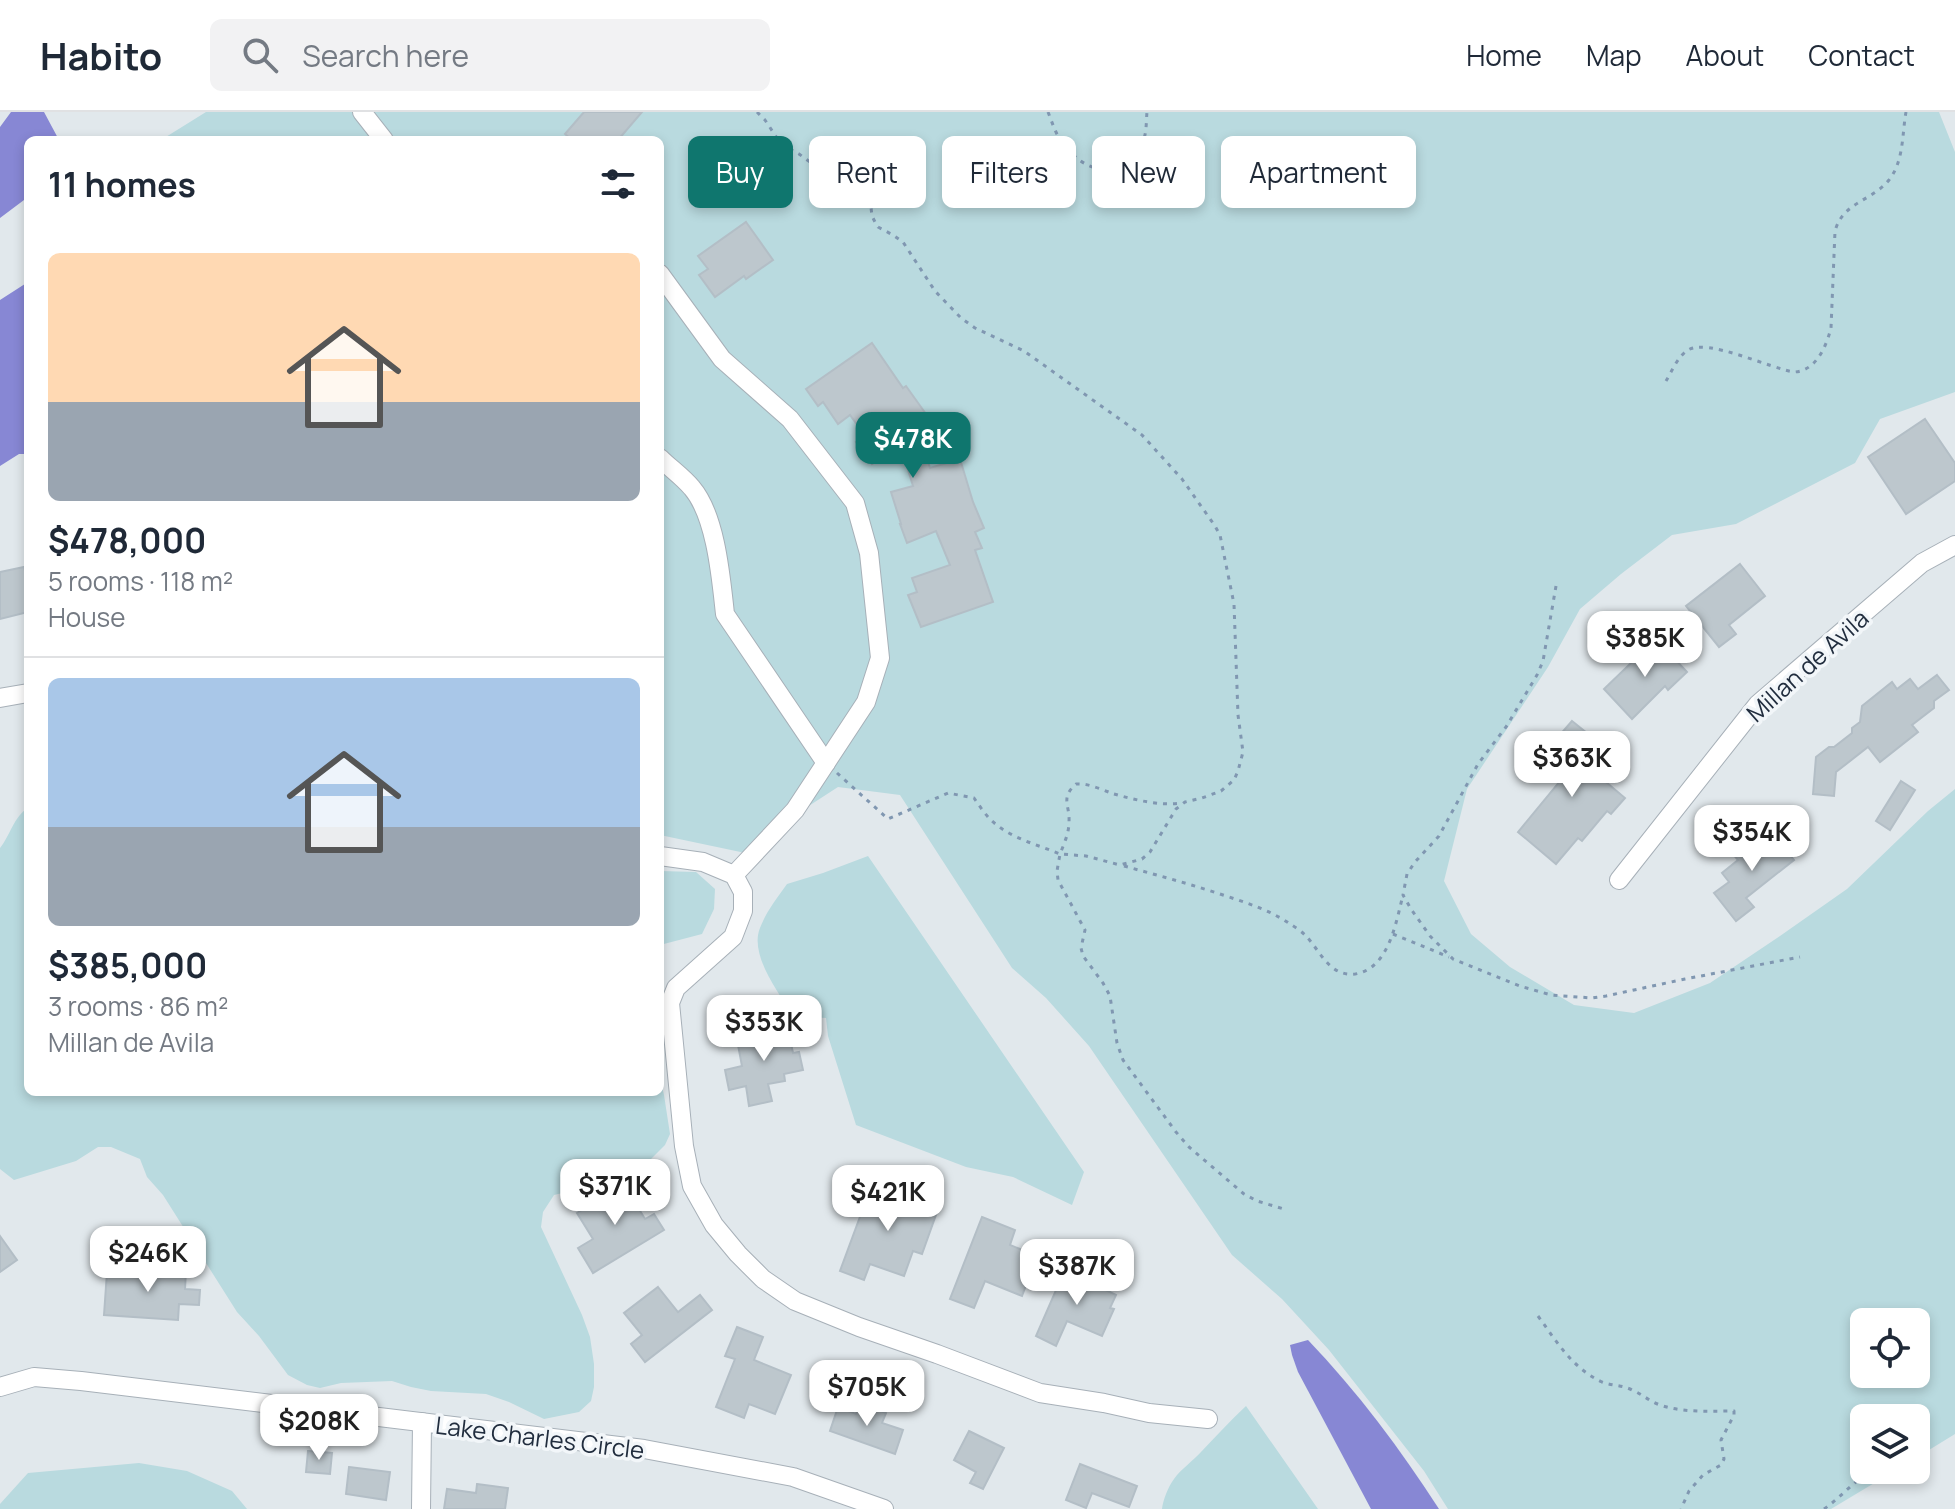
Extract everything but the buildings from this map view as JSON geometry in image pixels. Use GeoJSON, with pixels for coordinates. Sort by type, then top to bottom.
{"type":"FeatureCollection","features":[{"type":"Feature","properties":{"kind":"street"},"geometry":{"type":"LineString","coordinates":[[362,112],[381,136]]}},
{"type":"Feature","properties":{"kind":"street"},"geometry":{"type":"LineString","coordinates":[[664,279],[722,359],[790,419],[855,503],[869,553],[880,658],[866,702],[795,810],[734,875]]}},
{"type":"Feature","properties":{"kind":"street"},"geometry":{"type":"LineString","coordinates":[[664,462],[691,487],[708,515],[725,614],[826,763]]}},
{"type":"Feature","properties":{"kind":"street","name":"Millan de Avila"},"geometry":{"type":"LineString","coordinates":[[1619,880],[1758,704],[1922,563],[1955,545]]}},
{"type":"Feature","properties":{"kind":"street"},"geometry":{"type":"LineString","coordinates":[[0,698],[24,694]]}},
{"type":"Feature","properties":{"kind":"street"},"geometry":{"type":"LineString","coordinates":[[664,857],[703,862],[734,875],[743,892],[743,911],[733,937],[690,973],[676,988],[670,1003],[684,1146],[692,1186],[714,1225],[738,1254],[763,1279],[795,1301],[1040,1393],[1149,1413],[1208,1419]]}},
{"type":"Feature","properties":{"kind":"street","name":"Lake Charles Circle"},"geometry":{"type":"LineString","coordinates":[[0,1387],[34,1377],[660,1452],[793,1477],[884,1509]]}},
{"type":"Feature","properties":{"kind":"street"},"geometry":{"type":"LineString","coordinates":[[421,1509],[422,1422]]}},
{"type":"Feature","properties":{"kind":"path"},"geometry":{"type":"LineString","coordinates":[[757,112],[781,144],[811,164],[857,177],[868,190],[872,216],[878,227],[903,242],[935,291],[961,318],[1024,351],[1133,427],[1182,479],[1215,526],[1223,547],[1234,604],[1238,715],[1243,752],[1234,780],[1212,794],[1177,804],[1156,803],[1076,784],[1066,797],[1069,819],[1057,871],[1058,880],[1085,930],[1081,952],[1108,991],[1119,1049],[1130,1070],[1189,1147],[1244,1194],[1284,1209]]}},
{"type":"Feature","properties":{"kind":"path"},"geometry":{"type":"LineString","coordinates":[[1048,112],[1054,130],[1069,150],[1100,170],[1119,168],[1142,143],[1147,112]]}},
{"type":"Feature","properties":{"kind":"path"},"geometry":{"type":"LineString","coordinates":[[1666,381],[1685,352],[1699,347],[1718,349],[1794,372],[1807,370],[1814,364],[1828,340],[1831,328],[1838,221],[1845,211],[1889,180],[1898,162],[1906,112]]}},
{"type":"Feature","properties":{"kind":"path"},"geometry":{"type":"LineString","coordinates":[[826,763],[888,819],[948,793],[974,798],[991,820],[1004,830],[1060,854],[1086,856],[1168,877],[1264,909],[1304,934],[1328,965],[1339,972],[1358,973],[1368,970],[1377,962],[1393,934],[1407,874],[1439,836],[1478,764],[1506,727],[1537,675],[1543,661],[1556,586]]}},
{"type":"Feature","properties":{"kind":"path"},"geometry":{"type":"LineString","coordinates":[[1120,865],[1142,859],[1150,852],[1169,818],[1184,802]]}},
{"type":"Feature","properties":{"kind":"path"},"geometry":{"type":"LineString","coordinates":[[1403,895],[1430,936],[1453,959]]}},
{"type":"Feature","properties":{"kind":"path"},"geometry":{"type":"LineString","coordinates":[[1393,934],[1486,974],[1536,991],[1592,998],[1800,957]]}},
{"type":"Feature","properties":{"kind":"path"},"geometry":{"type":"LineString","coordinates":[[1538,1316],[1584,1373],[1607,1384],[1634,1390],[1660,1405],[1700,1412],[1734,1411],[1721,1440],[1724,1459],[1721,1465],[1703,1475],[1689,1491],[1681,1509]]}},
{"type":"Feature","properties":{"kind":"path"},"geometry":{"type":"LineString","coordinates":[[1824,1509],[1852,1484]]}},
{"type":"Feature","properties":{"kind":"shaded area"},"geometry":{"type":"Polygon","coordinates":[[[206,112],[1939,112],[1955,152],[1955,392],[1880,419],[1855,463],[1736,524],[1672,535],[1580,609],[1548,667],[1467,789],[1444,881],[1471,934],[1510,967],[1574,1005],[1634,1013],[1710,983],[1780,936],[1847,889],[1955,789],[1955,1434],[1930,1449],[1930,1404],[1850,1404],[1850,1484],[1873,1484],[1831,1509],[1448,1509],[1424,1471],[1329,1350],[1282,1299],[1232,1255],[1089,1046],[1046,998],[1012,968],[900,795],[838,787],[801,811],[750,854],[664,836],[664,136],[167,136],[206,112]]]}},
{"type":"Feature","properties":{"kind":"shaded area"},"geometry":{"type":"Polygon","coordinates":[[[24,812],[24,1096],[664,1095],[670,1134],[665,1145],[646,1164],[622,1179],[554,1195],[543,1212],[541,1227],[590,1337],[594,1364],[591,1401],[579,1412],[544,1419],[486,1394],[431,1391],[392,1381],[341,1383],[320,1388],[307,1385],[288,1375],[237,1312],[163,1195],[147,1177],[140,1159],[111,1147],[98,1147],[76,1161],[14,1180],[0,1169],[0,848],[24,812]]]}},
{"type":"Feature","properties":{"kind":"shaded area"},"geometry":{"type":"Polygon","coordinates":[[[868,856],[1084,1172],[1072,1205],[1013,1177],[966,1167],[856,1125],[828,1036],[826,1018],[793,1016],[774,985],[762,962],[758,939],[765,916],[787,884],[868,856]]]}},
{"type":"Feature","properties":{"kind":"shaded area"},"geometry":{"type":"Polygon","coordinates":[[[664,871],[696,872],[715,889],[714,909],[702,934],[664,944],[664,871]]]}},
{"type":"Feature","properties":{"kind":"shaded area"},"geometry":{"type":"Polygon","coordinates":[[[1246,1406],[1318,1509],[1162,1509],[1177,1475],[1246,1406]]]}},
{"type":"Feature","properties":{"kind":"shaded area"},"geometry":{"type":"Polygon","coordinates":[[[139,1463],[187,1471],[232,1491],[247,1509],[0,1509],[0,1504],[28,1473],[139,1463]]]}},
{"type":"Feature","properties":{"kind":"water"},"geometry":{"type":"Polygon","coordinates":[[[11,112],[44,112],[57,136],[24,136],[24,200],[0,218],[0,127],[11,112]]]}},
{"type":"Feature","properties":{"kind":"water"},"geometry":{"type":"Polygon","coordinates":[[[24,285],[24,454],[0,466],[0,300],[24,285]]]}},
{"type":"Feature","properties":{"kind":"water"},"geometry":{"type":"Polygon","coordinates":[[[1308,1340],[1378,1422],[1439,1509],[1371,1509],[1298,1372],[1290,1345],[1308,1340]]]}}]}
